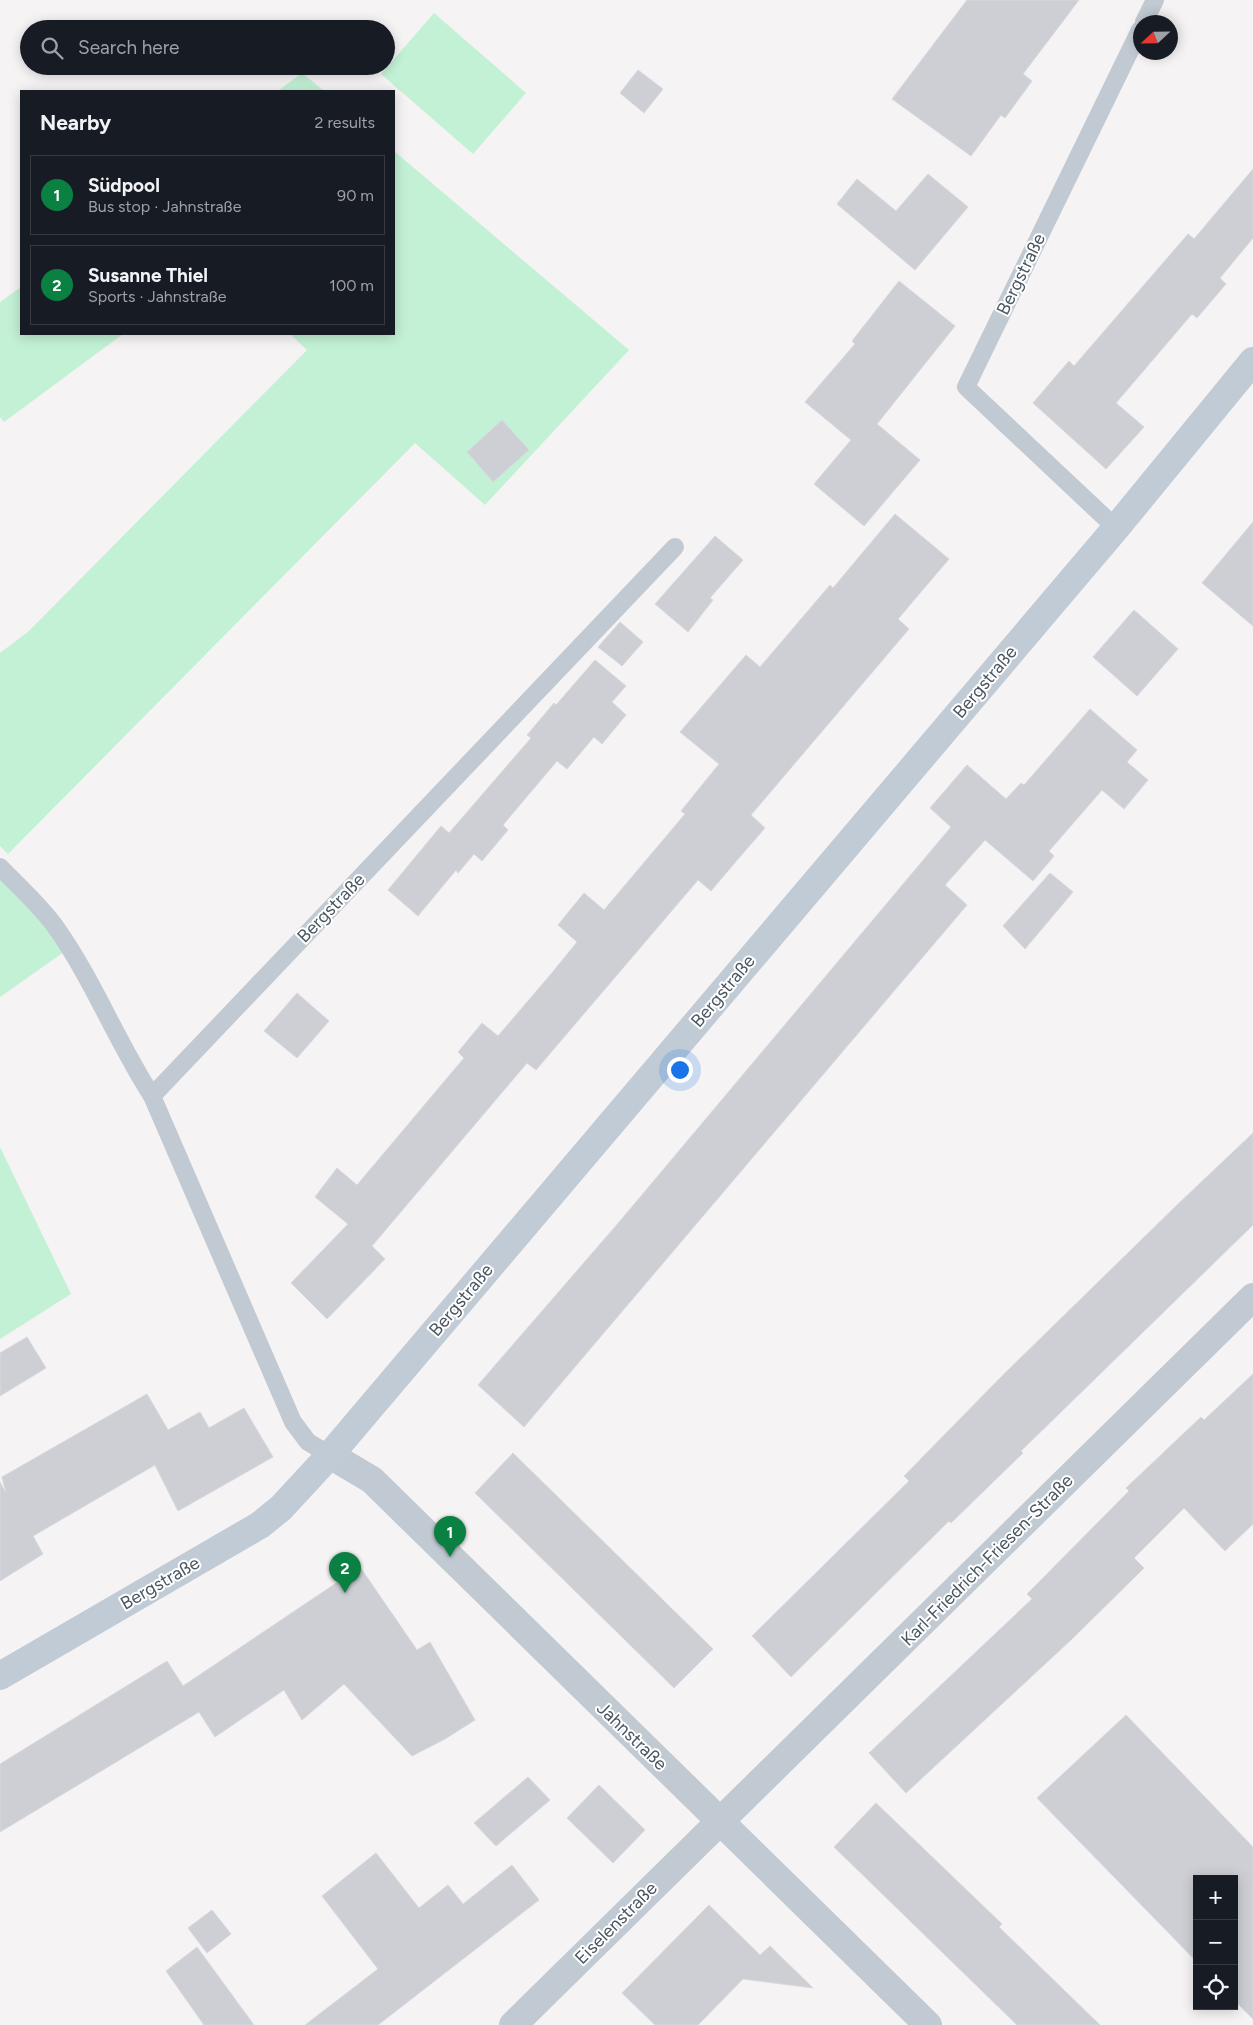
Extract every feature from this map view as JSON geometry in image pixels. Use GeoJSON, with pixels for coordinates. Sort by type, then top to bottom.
{"type":"FeatureCollection","features":[{"type":"Feature","properties":{"kind":"street","name":"Bergstraße"},"geometry":{"type":"LineString","coordinates":[[0,1676],[260,1525],[281,1508],[330,1454],[1116,528],[1253,360]]}},
{"type":"Feature","properties":{"kind":"street","name":"Karl-Friedrich-Friesen-Straße"},"geometry":{"type":"LineString","coordinates":[[721,1823],[1253,1297]]}},
{"type":"Feature","properties":{"kind":"street","name":"Jahnstraße"},"geometry":{"type":"LineString","coordinates":[[330,1454],[372,1480],[928,2025]]}},
{"type":"Feature","properties":{"kind":"street","name":"Eiselenstraße"},"geometry":{"type":"LineString","coordinates":[[513,2025],[674,1865],[721,1823]]}},
{"type":"Feature","properties":{"kind":"lane"},"geometry":{"type":"LineString","coordinates":[[1148,15],[1155,0]]}},
{"type":"Feature","properties":{"kind":"lane","name":"Bergstraße"},"geometry":{"type":"LineString","coordinates":[[1116,528],[966,388],[1133,44]]}},
{"type":"Feature","properties":{"kind":"lane","name":"Bergstraße"},"geometry":{"type":"LineString","coordinates":[[152,1096],[675,547]]}},
{"type":"Feature","properties":{"kind":"lane"},"geometry":{"type":"LineString","coordinates":[[0,868],[56,928],[72,952],[129,1060],[152,1096],[293,1422],[308,1442],[330,1454]]}},
{"type":"Feature","properties":{"kind":"green space"},"geometry":{"type":"Polygon","coordinates":[[[434,13],[526,93],[473,154],[382,75],[395,75],[395,58],[434,13]]]}},
{"type":"Feature","properties":{"kind":"green space"},"geometry":{"type":"Polygon","coordinates":[[[299,75],[304,75],[323,90],[279,90],[299,75]]]}},
{"type":"Feature","properties":{"kind":"green space"},"geometry":{"type":"Polygon","coordinates":[[[395,152],[629,350],[485,505],[415,443],[8,854],[0,846],[0,653],[29,631],[307,350],[291,335],[395,335],[395,152]]]}},
{"type":"Feature","properties":{"kind":"green space"},"geometry":{"type":"Polygon","coordinates":[[[20,288],[20,335],[122,335],[4,422],[0,417],[0,302],[20,288]]]}},
{"type":"Feature","properties":{"kind":"green space"},"geometry":{"type":"Polygon","coordinates":[[[0,879],[39,919],[64,952],[0,997],[0,879]]]}},
{"type":"Feature","properties":{"kind":"green space"},"geometry":{"type":"Polygon","coordinates":[[[0,1147],[71,1294],[0,1339],[0,1147]]]}},
{"type":"Feature","properties":{"kind":"building"},"geometry":{"type":"Polygon","coordinates":[[[967,0],[1079,0],[1023,74],[1032,81],[1005,118],[1001,115],[971,156],[892,99],[967,0]]]}},
{"type":"Feature","properties":{"kind":"building"},"geometry":{"type":"Polygon","coordinates":[[[638,70],[663,89],[644,113],[620,93],[638,70]]]}},
{"type":"Feature","properties":{"kind":"building"},"geometry":{"type":"Polygon","coordinates":[[[1253,169],[1253,238],[1220,278],[1226,284],[1197,318],[1192,314],[1116,403],[1144,427],[1106,469],[1033,403],[1069,361],[1074,366],[1188,234],[1194,239],[1253,169]]]}},
{"type":"Feature","properties":{"kind":"building"},"geometry":{"type":"Polygon","coordinates":[[[928,174],[968,207],[915,270],[837,204],[857,179],[896,211],[928,174]]]}},
{"type":"Feature","properties":{"kind":"building"},"geometry":{"type":"Polygon","coordinates":[[[899,281],[955,326],[877,424],[920,460],[864,526],[814,484],[851,440],[805,402],[855,344],[852,341],[899,281]]]}},
{"type":"Feature","properties":{"kind":"building"},"geometry":{"type":"Polygon","coordinates":[[[502,420],[529,450],[493,482],[467,452],[502,420]]]}},
{"type":"Feature","properties":{"kind":"building"},"geometry":{"type":"Polygon","coordinates":[[[895,514],[949,559],[898,619],[909,629],[751,815],[765,828],[711,891],[698,880],[536,1070],[527,1063],[372,1246],[385,1259],[327,1319],[291,1283],[348,1224],[315,1197],[337,1168],[357,1185],[464,1058],[458,1052],[482,1023],[498,1036],[551,974],[577,942],[558,925],[584,893],[604,910],[685,814],[681,811],[719,764],[680,732],[746,655],[760,667],[830,585],[833,588],[895,514]]]}},
{"type":"Feature","properties":{"kind":"building"},"geometry":{"type":"Polygon","coordinates":[[[1253,522],[1253,626],[1202,583],[1253,522]]]}},
{"type":"Feature","properties":{"kind":"building"},"geometry":{"type":"Polygon","coordinates":[[[715,536],[743,560],[710,598],[713,600],[688,632],[655,604],[715,536]]]}},
{"type":"Feature","properties":{"kind":"building"},"geometry":{"type":"Polygon","coordinates":[[[1134,610],[1178,649],[1137,696],[1093,657],[1134,610]]]}},
{"type":"Feature","properties":{"kind":"building"},"geometry":{"type":"Polygon","coordinates":[[[620,622],[643,642],[622,666],[598,647],[620,622]]]}},
{"type":"Feature","properties":{"kind":"building"},"geometry":{"type":"Polygon","coordinates":[[[595,660],[626,686],[612,702],[626,715],[602,744],[594,737],[567,769],[557,761],[503,825],[508,830],[482,861],[474,854],[458,873],[456,870],[418,916],[388,890],[441,826],[449,833],[531,738],[527,735],[554,703],[556,705],[595,660]]]}},
{"type":"Feature","properties":{"kind":"building"},"geometry":{"type":"Polygon","coordinates":[[[1090,709],[1137,750],[1127,762],[1148,780],[1124,809],[1102,790],[1049,851],[1054,856],[1033,881],[985,840],[945,885],[967,905],[524,1427],[478,1385],[620,1221],[951,827],[930,808],[967,765],[1006,799],[1021,783],[1024,785],[1090,709]]]}},
{"type":"Feature","properties":{"kind":"building"},"geometry":{"type":"Polygon","coordinates":[[[1050,873],[1073,892],[1025,949],[1003,926],[1050,873]]]}},
{"type":"Feature","properties":{"kind":"building"},"geometry":{"type":"Polygon","coordinates":[[[297,993],[329,1021],[297,1058],[264,1031],[297,993]]]}},
{"type":"Feature","properties":{"kind":"building"},"geometry":{"type":"Polygon","coordinates":[[[1253,1133],[1253,1225],[1021,1451],[1023,1453],[951,1523],[949,1521],[791,1677],[752,1636],[909,1481],[904,1476],[1003,1375],[1253,1133]]]}},
{"type":"Feature","properties":{"kind":"building"},"geometry":{"type":"Polygon","coordinates":[[[27,1337],[46,1368],[0,1396],[0,1353],[27,1337]]]}},
{"type":"Feature","properties":{"kind":"building"},"geometry":{"type":"Polygon","coordinates":[[[1253,1374],[1253,1524],[1225,1551],[1184,1508],[1134,1558],[1144,1568],[1072,1639],[906,1793],[869,1753],[1032,1599],[1027,1594],[1129,1491],[1126,1488],[1201,1417],[1204,1420],[1253,1374]]]}},
{"type":"Feature","properties":{"kind":"building"},"geometry":{"type":"Polygon","coordinates":[[[147,1394],[168,1430],[200,1412],[209,1428],[244,1408],[273,1457],[178,1511],[155,1465],[33,1536],[43,1554],[0,1581],[0,1482],[6,1493],[2,1477],[147,1394]]]}},
{"type":"Feature","properties":{"kind":"building"},"geometry":{"type":"Polygon","coordinates":[[[513,1453],[713,1649],[674,1688],[475,1493],[513,1453]]]}},
{"type":"Feature","properties":{"kind":"building"},"geometry":{"type":"Polygon","coordinates":[[[360,1567],[417,1650],[430,1642],[475,1720],[445,1739],[412,1756],[344,1684],[302,1720],[284,1690],[215,1737],[199,1712],[0,1832],[0,1764],[167,1661],[183,1686],[360,1567]]]}},
{"type":"Feature","properties":{"kind":"building"},"geometry":{"type":"Polygon","coordinates":[[[1126,1715],[1253,1847],[1253,2019],[1238,2004],[1238,1875],[1193,1875],[1193,1958],[1037,1798],[1126,1715]]]}},
{"type":"Feature","properties":{"kind":"building"},"geometry":{"type":"Polygon","coordinates":[[[528,1777],[550,1800],[496,1846],[474,1823],[528,1777]]]}},
{"type":"Feature","properties":{"kind":"building"},"geometry":{"type":"Polygon","coordinates":[[[599,1785],[645,1830],[613,1863],[567,1818],[599,1785]]]}},
{"type":"Feature","properties":{"kind":"building"},"geometry":{"type":"Polygon","coordinates":[[[876,1803],[1002,1924],[999,1927],[1100,2025],[1017,2025],[834,1847],[876,1803]]]}},
{"type":"Feature","properties":{"kind":"building"},"geometry":{"type":"Polygon","coordinates":[[[376,1853],[419,1908],[448,1885],[463,1904],[512,1865],[539,1900],[378,2025],[305,2025],[378,1969],[322,1896],[376,1853]]]}},
{"type":"Feature","properties":{"kind":"building"},"geometry":{"type":"Polygon","coordinates":[[[709,1905],[760,1955],[770,1946],[813,1988],[743,1979],[698,2025],[655,2025],[622,1993],[709,1905]]]}},
{"type":"Feature","properties":{"kind":"building"},"geometry":{"type":"Polygon","coordinates":[[[212,1910],[231,1934],[207,1953],[188,1928],[212,1910]]]}},
{"type":"Feature","properties":{"kind":"building"},"geometry":{"type":"Polygon","coordinates":[[[197,1947],[254,2025],[204,2025],[166,1971],[197,1947]]]}},
{"type":"Feature","properties":{"kind":"place","name":"Südpool"},"geometry":{"type":"Point","coordinates":[450,1557]}},
{"type":"Feature","properties":{"kind":"place","name":"Susanne Thiel"},"geometry":{"type":"Point","coordinates":[345,1593]}}]}
